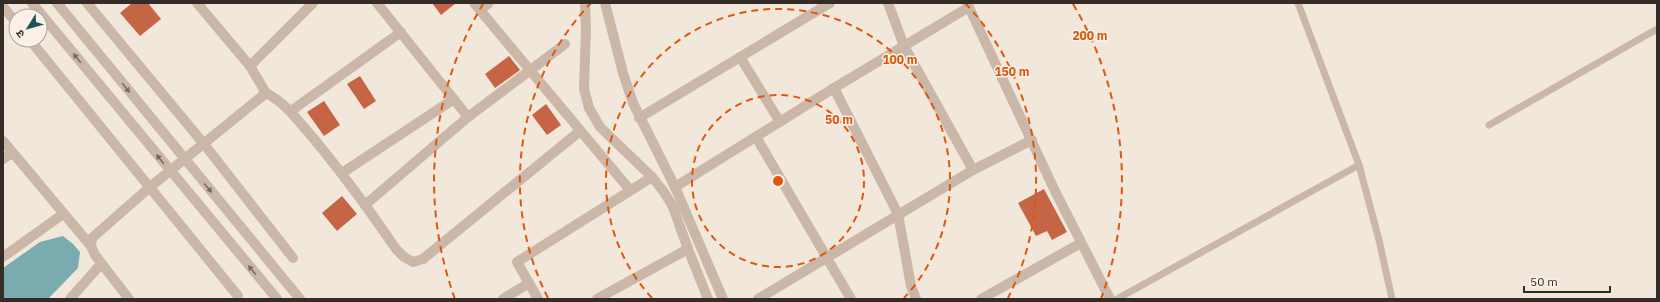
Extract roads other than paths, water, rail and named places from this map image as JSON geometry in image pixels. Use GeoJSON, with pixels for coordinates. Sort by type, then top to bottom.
{"type":"FeatureCollection","features":[{"type":"Feature","properties":{"kind":"street"},"geometry":{"type":"LineString","coordinates":[[32,3],[277,299]]}},
{"type":"Feature","properties":{"kind":"street"},"geometry":{"type":"LineString","coordinates":[[57,3],[184,160],[300,299]]}},
{"type":"Feature","properties":{"kind":"street"},"geometry":{"type":"LineString","coordinates":[[87,3],[204,144],[293,258]]}},
{"type":"Feature","properties":{"kind":"street"},"geometry":{"type":"LineString","coordinates":[[250,66],[313,3]]}},
{"type":"Feature","properties":{"kind":"street"},"geometry":{"type":"LineString","coordinates":[[377,3],[468,117]]}},
{"type":"Feature","properties":{"kind":"street"},"geometry":{"type":"LineString","coordinates":[[489,3],[477,7],[630,190]]}},
{"type":"Feature","properties":{"kind":"street"},"geometry":{"type":"LineString","coordinates":[[585,3],[586,29],[584,89],[589,108],[600,127],[652,177],[664,192],[673,207],[708,299]]}},
{"type":"Feature","properties":{"kind":"street"},"geometry":{"type":"LineString","coordinates":[[605,3],[625,80],[639,118],[675,187],[723,299]]}},
{"type":"Feature","properties":{"kind":"street"},"geometry":{"type":"LineString","coordinates":[[639,118],[830,3]]}},
{"type":"Feature","properties":{"kind":"street"},"geometry":{"type":"LineString","coordinates":[[888,3],[904,46],[973,170]]}},
{"type":"Feature","properties":{"kind":"street"},"geometry":{"type":"LineString","coordinates":[[200,4],[250,66],[266,93],[278,99],[291,111],[342,173],[404,257],[413,262],[423,259],[580,131]]}},
{"type":"Feature","properties":{"kind":"street"},"geometry":{"type":"LineString","coordinates":[[675,187],[968,5],[1081,243],[1110,299]]}},
{"type":"Feature","properties":{"kind":"street"},"geometry":{"type":"LineString","coordinates":[[291,111],[401,32]]}},
{"type":"Feature","properties":{"kind":"street"},"geometry":{"type":"LineString","coordinates":[[366,205],[468,117],[565,44]]}},
{"type":"Feature","properties":{"kind":"street"},"geometry":{"type":"LineString","coordinates":[[37,48],[238,296]]}},
{"type":"Feature","properties":{"kind":"street"},"geometry":{"type":"LineString","coordinates":[[740,57],[780,122]]}},
{"type":"Feature","properties":{"kind":"street"},"geometry":{"type":"LineString","coordinates":[[834,88],[898,214],[911,286],[916,299]]}},
{"type":"Feature","properties":{"kind":"street"},"geometry":{"type":"LineString","coordinates":[[91,246],[92,238],[150,187],[266,93]]}},
{"type":"Feature","properties":{"kind":"street"},"geometry":{"type":"LineString","coordinates":[[342,173],[454,99]]}},
{"type":"Feature","properties":{"kind":"street"},"geometry":{"type":"LineString","coordinates":[[756,137],[851,299]]}},
{"type":"Feature","properties":{"kind":"street"},"geometry":{"type":"LineString","coordinates":[[758,299],[973,170],[1032,140]]}},
{"type":"Feature","properties":{"kind":"street"},"geometry":{"type":"LineString","coordinates":[[3,142],[91,246],[101,264],[129,299]]}},
{"type":"Feature","properties":{"kind":"street"},"geometry":{"type":"LineString","coordinates":[[3,159],[12,152]]}},
{"type":"Feature","properties":{"kind":"street"},"geometry":{"type":"LineString","coordinates":[[538,299],[517,262],[652,177]]}},
{"type":"Feature","properties":{"kind":"street"},"geometry":{"type":"LineString","coordinates":[[3,257],[63,214]]}},
{"type":"Feature","properties":{"kind":"street"},"geometry":{"type":"LineString","coordinates":[[981,299],[1081,243]]}},
{"type":"Feature","properties":{"kind":"street"},"geometry":{"type":"LineString","coordinates":[[597,299],[688,249]]}},
{"type":"Feature","properties":{"kind":"street"},"geometry":{"type":"LineString","coordinates":[[70,299],[101,264]]}},
{"type":"Feature","properties":{"kind":"street"},"geometry":{"type":"LineString","coordinates":[[503,299],[529,283]]}},
{"type":"Feature","properties":{"kind":"lane"},"geometry":{"type":"LineString","coordinates":[[1298,3],[1359,165],[1379,240],[1392,299]]}},
{"type":"Feature","properties":{"kind":"lane"},"geometry":{"type":"LineString","coordinates":[[1489,125],[1657,29]]}},
{"type":"Feature","properties":{"kind":"lane"},"geometry":{"type":"LineString","coordinates":[[1117,299],[1359,165]]}},
{"type":"Feature","properties":{"kind":"water"},"geometry":{"type":"Polygon","coordinates":[[[63,236],[80,252],[78,268],[48,299],[3,299],[3,268],[40,242],[63,236]]]}}]}
